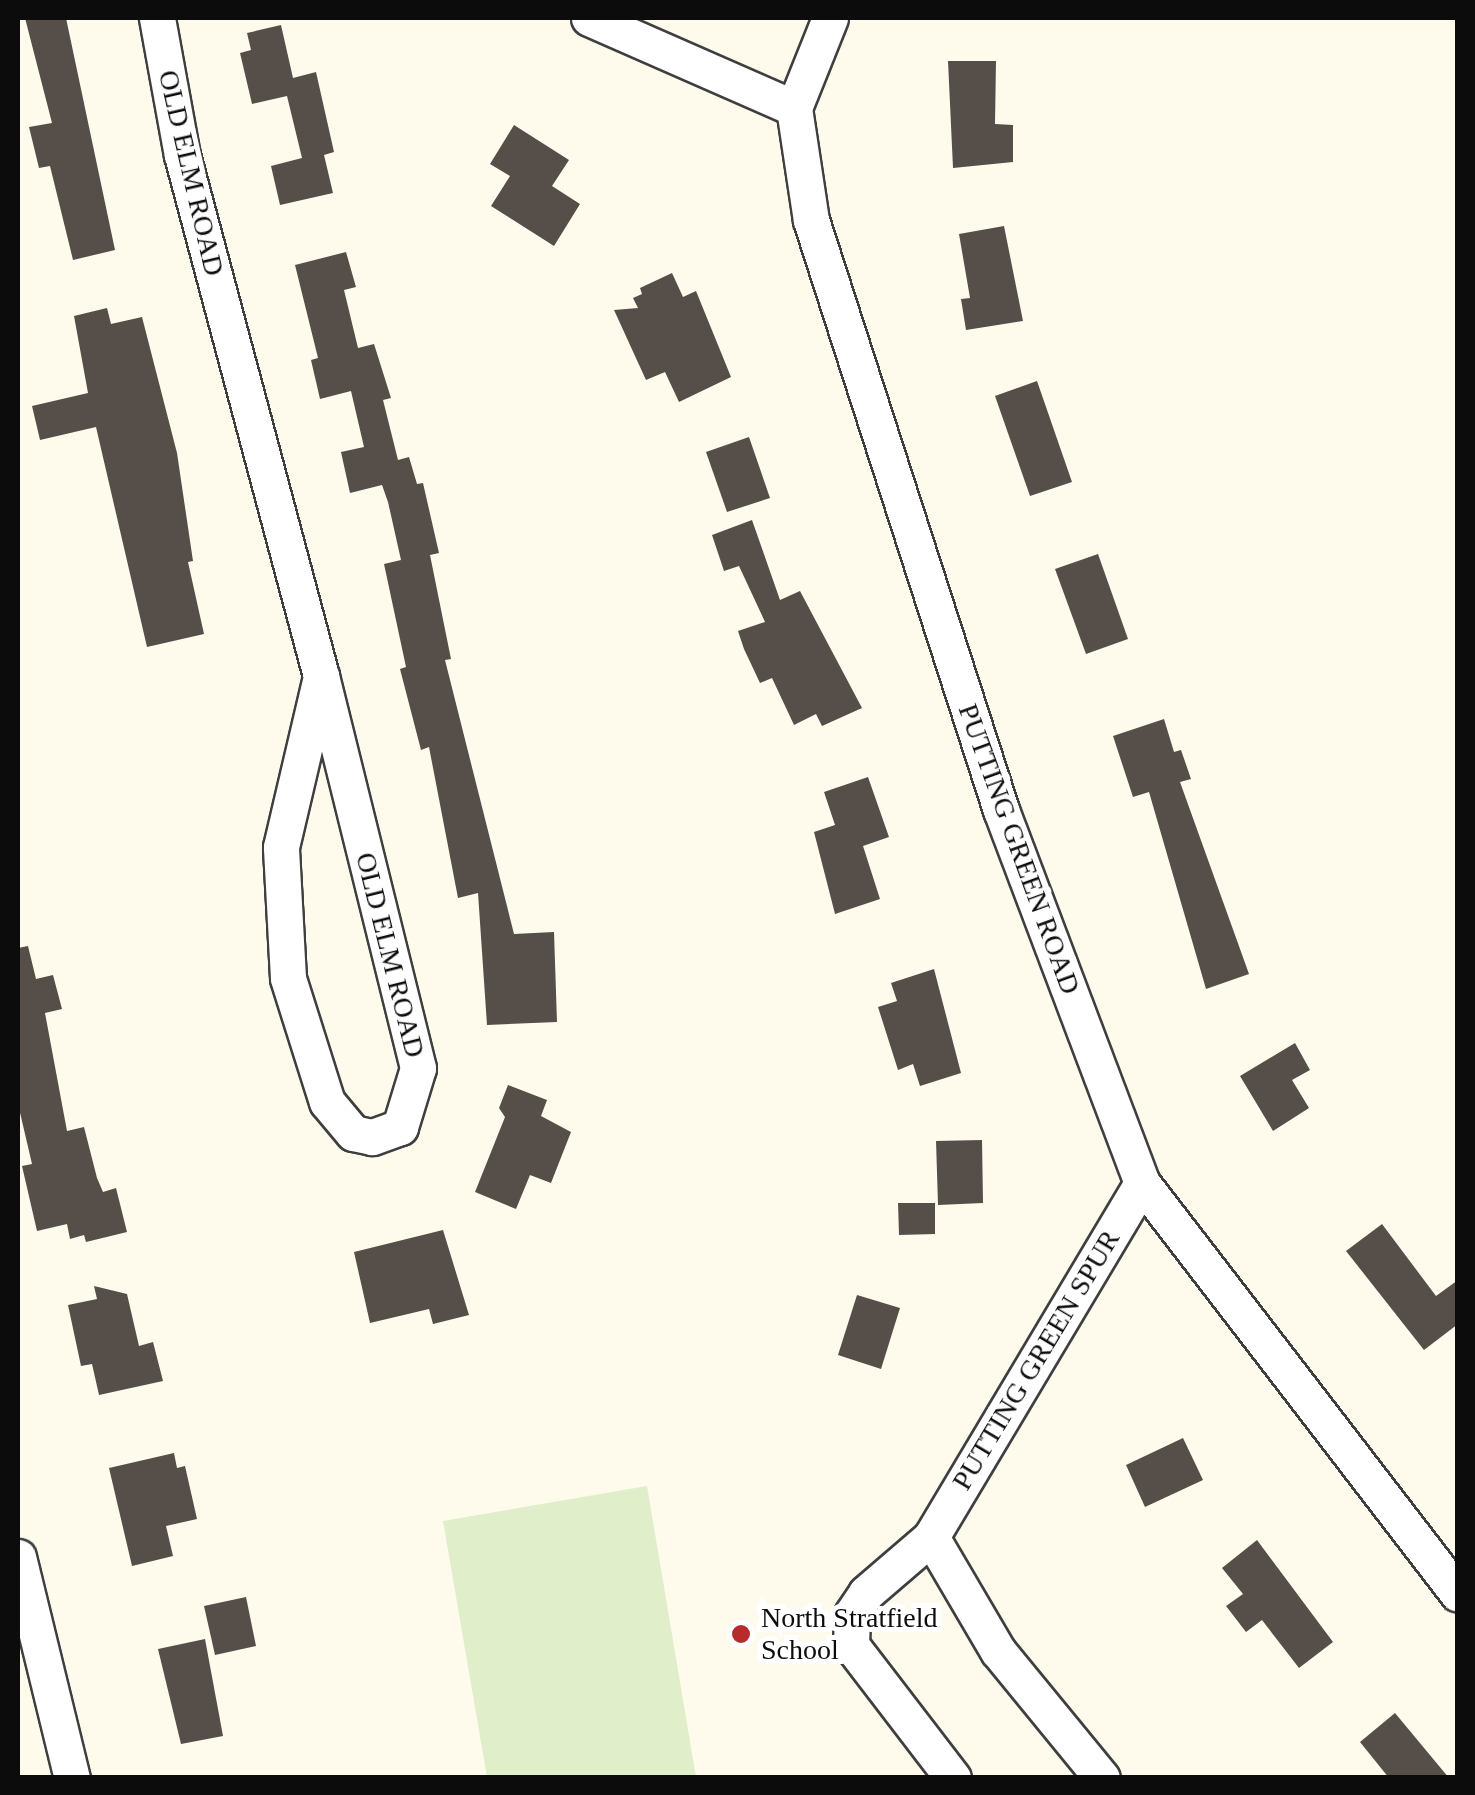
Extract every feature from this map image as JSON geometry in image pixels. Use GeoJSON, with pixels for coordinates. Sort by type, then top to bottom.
{"type":"FeatureCollection","features":[{"type":"Feature","properties":{"kind":"street","name":"OLD ELM ROAD"},"geometry":{"type":"LineString","coordinates":[[157,18],[182,155],[321,676],[418,1068],[400,1127],[372,1137],[353,1133],[327,1102],[288,978],[281,846],[321,676]]}},
{"type":"Feature","properties":{"kind":"street"},"geometry":{"type":"LineString","coordinates":[[590,18],[794,108],[830,18]]}},
{"type":"Feature","properties":{"kind":"street","name":"PUTTING GREEN ROAD"},"geometry":{"type":"LineString","coordinates":[[794,108],[811,220],[1001,810],[1142,1183],[1458,1594]]}},
{"type":"Feature","properties":{"kind":"street","name":"PUTTING GREEN SPUR"},"geometry":{"type":"LineString","coordinates":[[954,1778],[851,1645],[852,1614],[866,1593],[931,1537],[1142,1183]]}},
{"type":"Feature","properties":{"kind":"street"},"geometry":{"type":"LineString","coordinates":[[931,1537],[998,1651],[1102,1778]]}},
{"type":"Feature","properties":{"kind":"street"},"geometry":{"type":"LineString","coordinates":[[18,1557],[72,1778]]}},
{"type":"Feature","properties":{"kind":"green space"},"geometry":{"type":"Polygon","coordinates":[[[647,1486],[696,1777],[487,1777],[443,1521],[647,1486]]]}},
{"type":"Feature","properties":{"kind":"building"},"geometry":{"type":"Polygon","coordinates":[[[25,18],[66,18],[115,250],[73,260],[50,166],[39,168],[29,127],[52,123],[25,18]]]}},
{"type":"Feature","properties":{"kind":"building"},"geometry":{"type":"Polygon","coordinates":[[[281,25],[293,78],[316,72],[334,152],[324,155],[333,193],[280,205],[271,166],[302,158],[287,96],[252,104],[240,53],[251,50],[247,33],[281,25]]]}},
{"type":"Feature","properties":{"kind":"building"},"geometry":{"type":"Polygon","coordinates":[[[948,61],[996,61],[995,124],[1013,125],[1013,162],[953,168],[948,61]]]}},
{"type":"Feature","properties":{"kind":"building"},"geometry":{"type":"Polygon","coordinates":[[[514,125],[569,160],[552,186],[580,204],[554,246],[491,206],[510,176],[490,164],[514,125]]]}},
{"type":"Feature","properties":{"kind":"building"},"geometry":{"type":"Polygon","coordinates":[[[1004,226],[1023,321],[966,330],[961,299],[970,298],[959,234],[1004,226]]]}},
{"type":"Feature","properties":{"kind":"building"},"geometry":{"type":"Polygon","coordinates":[[[346,252],[356,287],[344,290],[358,348],[374,344],[391,398],[383,400],[398,460],[409,457],[417,484],[423,483],[439,553],[430,555],[451,659],[445,660],[514,934],[554,932],[557,1022],[487,1025],[478,893],[458,898],[429,747],[421,750],[400,669],[406,667],[384,564],[401,560],[388,502],[382,485],[350,493],[341,452],[364,447],[351,391],[320,399],[311,360],[318,358],[295,265],[346,252]]]}},
{"type":"Feature","properties":{"kind":"building"},"geometry":{"type":"Polygon","coordinates":[[[672,273],[683,297],[696,291],[731,377],[679,402],[665,372],[646,380],[614,310],[638,308],[633,298],[642,294],[640,288],[672,273]]]}},
{"type":"Feature","properties":{"kind":"building"},"geometry":{"type":"Polygon","coordinates":[[[107,308],[111,324],[142,317],[177,453],[193,561],[188,562],[204,634],[147,647],[96,427],[40,440],[32,406],[88,393],[74,316],[107,308]]]}},
{"type":"Feature","properties":{"kind":"building"},"geometry":{"type":"Polygon","coordinates":[[[1037,381],[1072,482],[1030,496],[995,396],[1037,381]]]}},
{"type":"Feature","properties":{"kind":"building"},"geometry":{"type":"Polygon","coordinates":[[[749,437],[770,498],[727,512],[706,452],[749,437]]]}},
{"type":"Feature","properties":{"kind":"building"},"geometry":{"type":"Polygon","coordinates":[[[752,520],[780,600],[800,591],[862,708],[822,726],[816,714],[794,725],[772,678],[760,683],[738,631],[765,622],[739,566],[724,571],[712,535],[752,520]]]}},
{"type":"Feature","properties":{"kind":"building"},"geometry":{"type":"Polygon","coordinates":[[[1098,554],[1128,639],[1086,654],[1055,569],[1098,554]]]}},
{"type":"Feature","properties":{"kind":"building"},"geometry":{"type":"Polygon","coordinates":[[[1164,719],[1174,752],[1181,750],[1191,779],[1180,782],[1249,974],[1206,989],[1149,792],[1133,797],[1113,736],[1164,719]]]}},
{"type":"Feature","properties":{"kind":"building"},"geometry":{"type":"Polygon","coordinates":[[[868,777],[889,837],[863,846],[880,899],[835,914],[814,832],[835,825],[824,792],[868,777]]]}},
{"type":"Feature","properties":{"kind":"building"},"geometry":{"type":"Polygon","coordinates":[[[28,946],[36,979],[53,975],[62,1009],[45,1013],[67,1131],[84,1127],[97,1178],[103,1192],[116,1188],[127,1232],[86,1242],[84,1235],[70,1239],[67,1224],[37,1231],[22,1166],[32,1164],[18,1104],[18,948],[28,946]]]}},
{"type":"Feature","properties":{"kind":"building"},"geometry":{"type":"Polygon","coordinates":[[[934,969],[961,1073],[920,1086],[913,1064],[898,1070],[878,1007],[897,1001],[891,983],[934,969]]]}},
{"type":"Feature","properties":{"kind":"building"},"geometry":{"type":"Polygon","coordinates":[[[1295,1043],[1310,1070],[1292,1080],[1309,1108],[1273,1131],[1240,1076],[1295,1043]]]}},
{"type":"Feature","properties":{"kind":"building"},"geometry":{"type":"Polygon","coordinates":[[[508,1085],[547,1100],[541,1116],[571,1132],[551,1183],[530,1175],[516,1209],[475,1192],[505,1117],[499,1108],[508,1085]]]}},
{"type":"Feature","properties":{"kind":"building"},"geometry":{"type":"Polygon","coordinates":[[[982,1140],[983,1203],[938,1205],[936,1141],[982,1140]]]}},
{"type":"Feature","properties":{"kind":"building"},"geometry":{"type":"Polygon","coordinates":[[[898,1203],[935,1203],[935,1234],[899,1235],[898,1203]]]}},
{"type":"Feature","properties":{"kind":"building"},"geometry":{"type":"Polygon","coordinates":[[[1382,1224],[1436,1296],[1458,1280],[1458,1324],[1424,1350],[1346,1251],[1382,1224]]]}},
{"type":"Feature","properties":{"kind":"building"},"geometry":{"type":"Polygon","coordinates":[[[443,1230],[469,1315],[433,1324],[429,1309],[370,1323],[354,1252],[443,1230]]]}},
{"type":"Feature","properties":{"kind":"building"},"geometry":{"type":"Polygon","coordinates":[[[94,1286],[127,1294],[139,1346],[153,1342],[163,1381],[99,1395],[92,1364],[81,1366],[68,1305],[97,1299],[94,1286]]]}},
{"type":"Feature","properties":{"kind":"building"},"geometry":{"type":"Polygon","coordinates":[[[857,1295],[900,1308],[881,1369],[838,1355],[857,1295]]]}},
{"type":"Feature","properties":{"kind":"building"},"geometry":{"type":"Polygon","coordinates":[[[1183,1438],[1203,1480],[1145,1507],[1126,1465],[1183,1438]]]}},
{"type":"Feature","properties":{"kind":"building"},"geometry":{"type":"Polygon","coordinates":[[[174,1453],[177,1468],[185,1466],[197,1519],[166,1526],[173,1556],[132,1566],[109,1468],[174,1453]]]}},
{"type":"Feature","properties":{"kind":"building"},"geometry":{"type":"Polygon","coordinates":[[[1257,1540],[1333,1642],[1299,1668],[1262,1620],[1246,1632],[1226,1606],[1243,1594],[1222,1568],[1257,1540]]]}},
{"type":"Feature","properties":{"kind":"building"},"geometry":{"type":"Polygon","coordinates":[[[246,1597],[256,1646],[215,1655],[204,1606],[246,1597]]]}},
{"type":"Feature","properties":{"kind":"building"},"geometry":{"type":"Polygon","coordinates":[[[205,1639],[223,1736],[181,1744],[158,1649],[205,1639]]]}},
{"type":"Feature","properties":{"kind":"building"},"geometry":{"type":"Polygon","coordinates":[[[1395,1713],[1449,1778],[1389,1778],[1360,1742],[1395,1713]]]}},
{"type":"Feature","properties":{"kind":"place","name":"North Stratfield School"},"geometry":{"type":"Point","coordinates":[741,1634]}}]}
